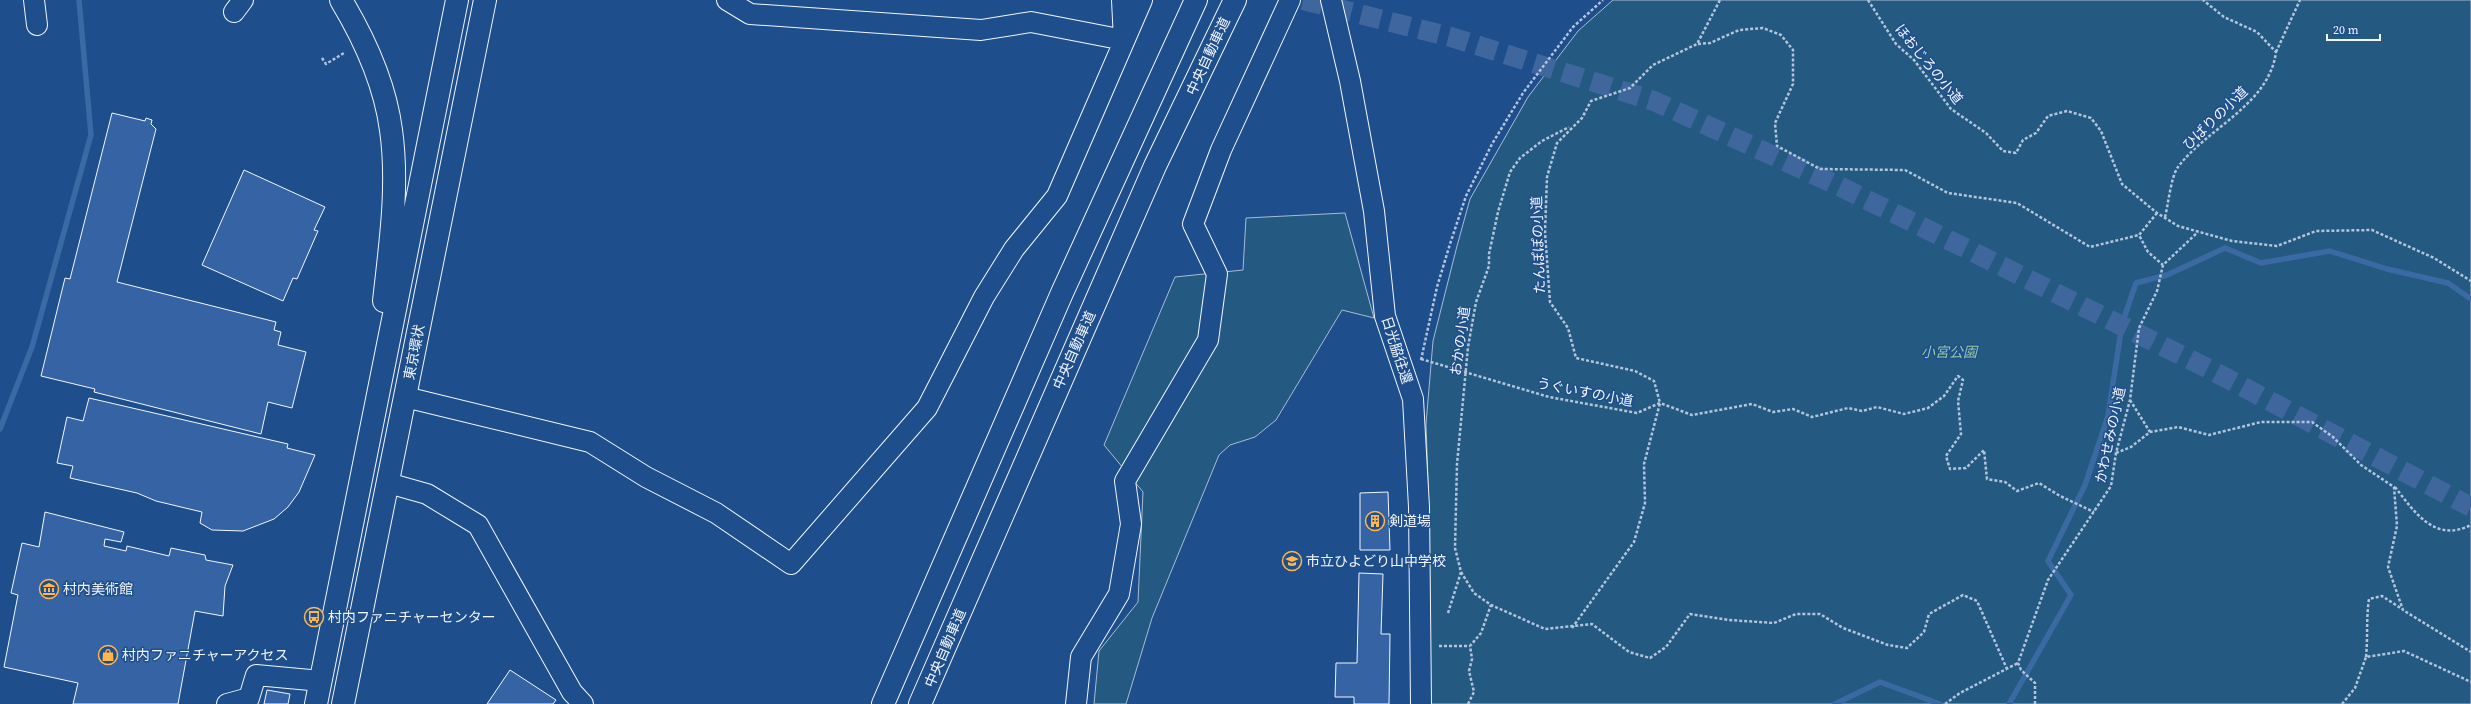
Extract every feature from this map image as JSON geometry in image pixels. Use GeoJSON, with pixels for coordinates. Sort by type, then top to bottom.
{"type":"FeatureCollection","features":[{"type":"Feature","properties":{"kind":"highway"},"geometry":{"type":"LineString","coordinates":[[341,0],[354,22],[375,68],[387,109],[393,149],[393,189],[388,261],[380,334],[366,405],[356,506]]}},
{"type":"Feature","properties":{"kind":"highway","name":"東京環状"},"geometry":{"type":"LineString","coordinates":[[316,704],[457,0]]}},
{"type":"Feature","properties":{"kind":"highway","name":"東京環状"},"geometry":{"type":"LineString","coordinates":[[343,704],[485,0]]}},
{"type":"Feature","properties":{"kind":"highway"},"geometry":{"type":"LineString","coordinates":[[883,704],[1066,286],[1196,0]]}},
{"type":"Feature","properties":{"kind":"highway","name":"中央自動車道"},"geometry":{"type":"LineString","coordinates":[[920,704],[1155,166],[1234,0]]}},
{"type":"Feature","properties":{"kind":"highway"},"geometry":{"type":"LineString","coordinates":[[426,155],[436,144],[445,142],[454,149],[454,154]]}},
{"type":"Feature","properties":{"kind":"highway"},"geometry":{"type":"LineString","coordinates":[[389,339],[404,345],[417,339]]}},
{"type":"Feature","properties":{"kind":"street"},"geometry":{"type":"LineString","coordinates":[[34,0],[37,25]]}},
{"type":"Feature","properties":{"kind":"street"},"geometry":{"type":"LineString","coordinates":[[727,0],[750,14],[981,30],[1031,22],[1124,40]]}},
{"type":"Feature","properties":{"kind":"street"},"geometry":{"type":"LineString","coordinates":[[1122,0],[1124,40]]}},
{"type":"Feature","properties":{"kind":"street"},"geometry":{"type":"LineString","coordinates":[[405,397],[590,442],[646,477],[716,513],[790,564],[927,408],[984,297],[1014,249],[1057,196],[1142,0]]}},
{"type":"Feature","properties":{"kind":"street"},"geometry":{"type":"LineString","coordinates":[[1076,704],[1081,657],[1119,594],[1131,524],[1125,482],[1208,340],[1217,274],[1193,224],[1221,150],[1290,0]]}},
{"type":"Feature","properties":{"kind":"street","name":"日光脇往還"},"geometry":{"type":"LineString","coordinates":[[1331,0],[1350,81],[1374,212],[1385,316],[1413,399],[1420,507],[1422,647],[1421,704]]}},
{"type":"Feature","properties":{"kind":"street"},"geometry":{"type":"LineString","coordinates":[[388,483],[427,494],[478,525],[572,692],[583,704]]}},
{"type":"Feature","properties":{"kind":"street"},"geometry":{"type":"LineString","coordinates":[[227,704],[249,698],[256,675],[321,680]]}},
{"type":"Feature","properties":{"kind":"path"},"geometry":{"type":"LineString","coordinates":[[1420,365],[1450,244],[1466,196],[1492,144],[1524,93],[1573,27],[1603,0]]}},
{"type":"Feature","properties":{"kind":"path"},"geometry":{"type":"LineString","coordinates":[[1697,44],[1720,0]]}},
{"type":"Feature","properties":{"kind":"path","name":"ほおじろの小道"},"geometry":{"type":"LineString","coordinates":[[1868,0],[1896,44],[1914,60],[1951,110],[1986,134],[2003,151],[2016,153],[2023,140],[2036,133],[2048,116],[2067,111],[2090,118],[2101,131],[2122,184],[2165,218]]}},
{"type":"Feature","properties":{"kind":"path"},"geometry":{"type":"LineString","coordinates":[[2203,0],[2224,17],[2257,32],[2276,52]]}},
{"type":"Feature","properties":{"kind":"path","name":"ひばりの小道"},"geometry":{"type":"LineString","coordinates":[[2165,218],[2177,168],[2248,104],[2274,68],[2276,52],[2300,0]]}},
{"type":"Feature","properties":{"kind":"path","name":"たんぽぽの小道"},"geometry":{"type":"LineString","coordinates":[[1572,628],[1634,542],[1645,503],[1644,464],[1660,403],[1654,381],[1635,371],[1576,358],[1568,328],[1550,302],[1545,232],[1547,177],[1557,143],[1572,126],[1582,118],[1591,101],[1630,88],[1653,65],[1697,44],[1710,43],[1739,30],[1763,28],[1781,35],[1793,50],[1793,84],[1775,123],[1777,146],[1820,170],[1905,170],[1948,193],[2017,203],[2090,247],[2139,234]]}},
{"type":"Feature","properties":{"kind":"path"},"geometry":{"type":"LineString","coordinates":[[322,58],[326,64],[344,53]]}},
{"type":"Feature","properties":{"kind":"path","name":"おかの小道"},"geometry":{"type":"LineString","coordinates":[[1572,126],[1542,141],[1520,158],[1510,172],[1498,212],[1489,254],[1489,266],[1471,323],[1457,464],[1455,548],[1461,572],[1474,593],[1491,606],[1545,629],[1572,628],[1592,624],[1629,652],[1650,658],[1666,646],[1690,614],[1729,620],[1774,623],[1796,614],[1820,614],[1843,628],[1888,645],[1907,648],[1924,632],[1929,614],[1963,595],[1977,601],[2007,669]]}},
{"type":"Feature","properties":{"kind":"path"},"geometry":{"type":"LineString","coordinates":[[2157,213],[2139,234],[2148,252],[2163,265],[2198,232]]}},
{"type":"Feature","properties":{"kind":"path"},"geometry":{"type":"LineString","coordinates":[[2165,218],[2178,226],[2232,241],[2277,246],[2316,231],[2372,230],[2434,258],[2471,281]]}},
{"type":"Feature","properties":{"kind":"path","name":"かわせみの小道"},"geometry":{"type":"LineString","coordinates":[[2018,662],[2048,580],[2111,486],[2116,453],[2130,400],[2139,328],[2157,291],[2163,265]]}},
{"type":"Feature","properties":{"kind":"path","name":"うぐいすの小道"},"geometry":{"type":"LineString","coordinates":[[1421,359],[1549,397],[1637,413],[1660,403]]}},
{"type":"Feature","properties":{"kind":"path"},"geometry":{"type":"LineString","coordinates":[[1660,403],[1692,414],[1752,404],[1773,412],[1793,409],[1812,418],[1848,408],[1862,411],[1877,407],[1904,414],[1928,408],[1944,396],[1958,376],[1962,380],[1958,402],[1961,434],[1946,456],[1950,469],[1966,468],[1984,450],[1987,479],[2005,482],[2017,491],[2039,483],[2060,496],[2094,512]]}},
{"type":"Feature","properties":{"kind":"path"},"geometry":{"type":"LineString","coordinates":[[2130,400],[2150,432]]}},
{"type":"Feature","properties":{"kind":"path"},"geometry":{"type":"LineString","coordinates":[[2116,453],[2131,447],[2150,432],[2178,427],[2209,435],[2261,422],[2312,422],[2333,437],[2361,465],[2394,487],[2412,509],[2434,528],[2458,532],[2471,525]]}},
{"type":"Feature","properties":{"kind":"path"},"geometry":{"type":"LineString","coordinates":[[2394,487],[2397,526],[2388,567],[2403,610]]}},
{"type":"Feature","properties":{"kind":"path"},"geometry":{"type":"LineString","coordinates":[[1448,613],[1461,572]]}},
{"type":"Feature","properties":{"kind":"path"},"geometry":{"type":"LineString","coordinates":[[2342,704],[2355,688],[2366,657],[2368,637],[2366,617],[2369,599],[2382,596],[2471,652]]}},
{"type":"Feature","properties":{"kind":"path"},"geometry":{"type":"LineString","coordinates":[[1422,647],[1470,646],[1481,633],[1491,606]]}},
{"type":"Feature","properties":{"kind":"path"},"geometry":{"type":"LineString","coordinates":[[1468,704],[1474,692],[1469,671],[1472,659],[1470,646]]}},
{"type":"Feature","properties":{"kind":"path"},"geometry":{"type":"LineString","coordinates":[[2366,657],[2404,651],[2471,682]]}},
{"type":"Feature","properties":{"kind":"path"},"geometry":{"type":"LineString","coordinates":[[1945,704],[1948,700],[2018,662],[2021,670],[2035,683],[2035,704]]}},
{"type":"Feature","properties":{"kind":"green space","name":"小宮公園"},"geometry":{"type":"Polygon","coordinates":[[[1613,0],[2471,0],[2471,704],[1428,704],[1428,483],[1426,424],[1433,341],[1457,246],[1470,199],[1528,97],[1578,31],[1613,0]]]}},
{"type":"Feature","properties":{"kind":"green space"},"geometry":{"type":"Polygon","coordinates":[[[1345,213],[1374,318],[1342,310],[1276,420],[1255,437],[1230,445],[1219,455],[1152,618],[1126,704],[1094,704],[1099,651],[1138,602],[1143,492],[1104,445],[1175,277],[1243,270],[1246,218],[1345,213]]]}},
{"type":"Feature","properties":{"kind":"building"},"geometry":{"type":"Polygon","coordinates":[[[112,113],[145,121],[146,118],[152,120],[151,124],[156,129],[117,282],[276,322],[274,330],[281,332],[278,345],[306,352],[292,408],[268,402],[261,434],[94,392],[95,389],[41,376],[65,278],[70,279],[112,113]]]}},
{"type":"Feature","properties":{"kind":"building"},"geometry":{"type":"Polygon","coordinates":[[[244,170],[325,207],[314,230],[318,231],[297,279],[293,278],[283,301],[202,265],[244,170]]]}},
{"type":"Feature","properties":{"kind":"building"},"geometry":{"type":"Polygon","coordinates":[[[89,398],[288,444],[287,448],[315,455],[299,492],[288,507],[274,519],[243,531],[212,530],[200,523],[202,512],[156,501],[137,493],[70,478],[73,466],[57,463],[67,417],[83,421],[89,398]]]}},
{"type":"Feature","properties":{"kind":"building","name":"剣道場"},"geometry":{"type":"Polygon","coordinates":[[[1388,492],[1390,550],[1360,550],[1360,493],[1388,492]]]}},
{"type":"Feature","properties":{"kind":"building"},"geometry":{"type":"Polygon","coordinates":[[[45,512],[124,532],[121,542],[105,539],[104,546],[126,551],[127,546],[169,556],[171,548],[205,555],[206,560],[233,565],[225,586],[223,616],[195,611],[178,704],[73,704],[78,683],[4,667],[18,595],[11,593],[22,543],[39,547],[45,512]]]}},
{"type":"Feature","properties":{"kind":"building"},"geometry":{"type":"Polygon","coordinates":[[[1359,573],[1383,574],[1381,634],[1390,634],[1389,704],[1354,704],[1354,697],[1335,697],[1336,663],[1357,663],[1359,573]]]}},
{"type":"Feature","properties":{"kind":"building"},"geometry":{"type":"Polygon","coordinates":[[[510,670],[556,700],[553,704],[487,704],[510,670]]]}},
{"type":"Feature","properties":{"kind":"building"},"geometry":{"type":"Polygon","coordinates":[[[267,690],[290,694],[288,704],[264,704],[267,690]]]}},
{"type":"Feature","properties":{"kind":"waterway"},"geometry":{"type":"LineString","coordinates":[[0,429],[32,347],[91,135],[79,0]]}},
{"type":"Feature","properties":{"kind":"waterway"},"geometry":{"type":"LineString","coordinates":[[2009,704],[2071,595],[2048,561],[2085,485],[2108,416],[2122,324],[2136,283],[2167,275],[2225,248],[2261,263],[2330,251],[2387,269],[2448,283],[2471,299]]}},
{"type":"Feature","properties":{"kind":"waterway"},"geometry":{"type":"LineString","coordinates":[[1835,704],[1880,682],[1940,704]]}},
{"type":"Feature","properties":{"kind":"tunnel"},"geometry":{"type":"LineString","coordinates":[[1303,0],[1451,37],[1654,101],[1841,187],[2211,370],[2471,507]]}},
{"type":"Feature","properties":{"kind":"place","name":"剣道場"},"geometry":{"type":"Point","coordinates":[1375,521]}},
{"type":"Feature","properties":{"kind":"place","name":"市立ひよどり山中学校"},"geometry":{"type":"Point","coordinates":[1292,561]}},
{"type":"Feature","properties":{"kind":"place","name":"村内美術館"},"geometry":{"type":"Point","coordinates":[49,589]}},
{"type":"Feature","properties":{"kind":"place","name":"村内ファニチャーセンター"},"geometry":{"type":"Point","coordinates":[314,617]}},
{"type":"Feature","properties":{"kind":"place","name":"村内ファニチャーアクセス"},"geometry":{"type":"Point","coordinates":[108,655]}}]}
